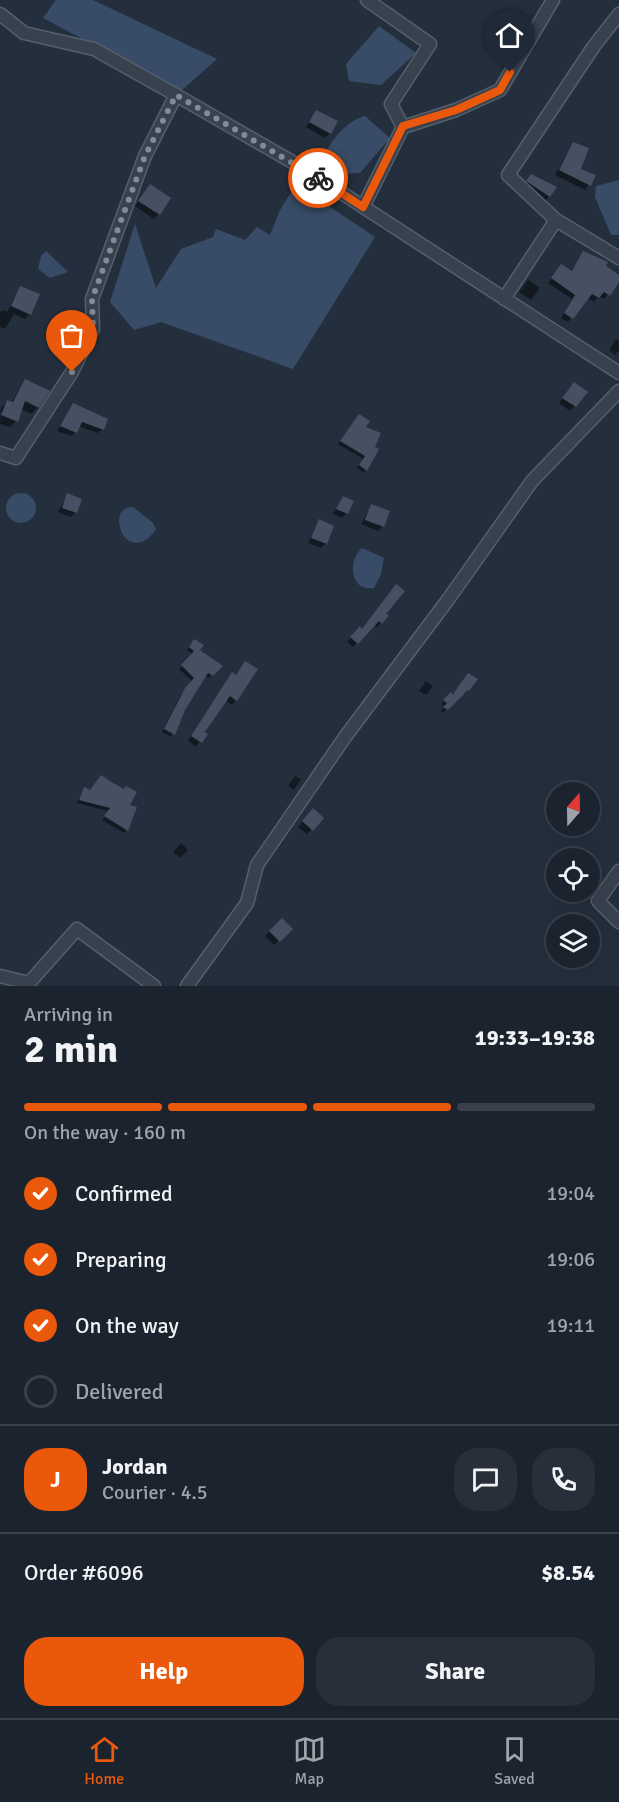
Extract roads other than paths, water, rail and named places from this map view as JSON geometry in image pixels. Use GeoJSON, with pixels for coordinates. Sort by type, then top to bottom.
{"type":"FeatureCollection","features":[{"type":"Feature","properties":{"kind":"street"},"geometry":{"type":"LineString","coordinates":[[367,0],[430,44],[391,104],[403,126]]}},
{"type":"Feature","properties":{"kind":"street"},"geometry":{"type":"LineString","coordinates":[[363,207],[403,126],[456,110],[500,90],[553,0]]}},
{"type":"Feature","properties":{"kind":"street"},"geometry":{"type":"LineString","coordinates":[[0,14],[24,33],[94,49],[308,171],[619,373]]}},
{"type":"Feature","properties":{"kind":"street"},"geometry":{"type":"LineString","coordinates":[[619,14],[594,46],[507,176],[556,220],[619,258]]}},
{"type":"Feature","properties":{"kind":"street"},"geometry":{"type":"LineString","coordinates":[[0,453],[16,458],[72,372],[93,329],[92,299],[145,156],[176,95]]}},
{"type":"Feature","properties":{"kind":"street"},"geometry":{"type":"LineString","coordinates":[[504,299],[556,220]]}},
{"type":"Feature","properties":{"kind":"street"},"geometry":{"type":"LineString","coordinates":[[187,986],[247,903],[257,865],[345,738],[447,601],[532,481],[619,391]]}},
{"type":"Feature","properties":{"kind":"street"},"geometry":{"type":"LineString","coordinates":[[619,871],[598,900],[619,922]]}},
{"type":"Feature","properties":{"kind":"street"},"geometry":{"type":"LineString","coordinates":[[0,976],[29,983],[77,929],[154,986]]}},
{"type":"Feature","properties":{"kind":"water"},"geometry":{"type":"Polygon","coordinates":[[[56,0],[93,0],[217,59],[181,91],[43,18],[56,0]]]}},
{"type":"Feature","properties":{"kind":"water"},"geometry":{"type":"Polygon","coordinates":[[[379,26],[416,53],[381,85],[349,81],[346,64],[379,26]]]}},
{"type":"Feature","properties":{"kind":"water"},"geometry":{"type":"Polygon","coordinates":[[[365,116],[390,138],[360,173],[335,174],[319,162],[344,128],[365,116]]]}},
{"type":"Feature","properties":{"kind":"water"},"geometry":{"type":"Polygon","coordinates":[[[619,180],[619,235],[611,235],[595,197],[596,186],[619,180]]]}},
{"type":"Feature","properties":{"kind":"water"},"geometry":{"type":"Polygon","coordinates":[[[296,184],[375,237],[293,369],[161,322],[134,330],[110,302],[135,224],[156,288],[181,249],[213,237],[216,229],[245,240],[257,227],[270,235],[280,210],[296,184]]]}},
{"type":"Feature","properties":{"kind":"water"},"geometry":{"type":"Polygon","coordinates":[[[46,251],[68,272],[50,278],[38,269],[41,256],[46,251]]]}},
{"type":"Feature","properties":{"kind":"water"},"geometry":{"type":"Polygon","coordinates":[[[67,313],[85,327],[66,361],[51,346],[57,328],[67,313]]]}},
{"type":"Feature","properties":{"kind":"water"},"geometry":{"type":"Polygon","coordinates":[[[21,493],[32,497],[36,508],[32,519],[21,523],[10,519],[6,508],[10,497],[21,493]]]}},
{"type":"Feature","properties":{"kind":"water"},"geometry":{"type":"Polygon","coordinates":[[[133,507],[153,523],[156,529],[150,537],[138,543],[125,538],[119,523],[123,510],[133,507]]]}},
{"type":"Feature","properties":{"kind":"water"},"geometry":{"type":"Polygon","coordinates":[[[362,548],[384,558],[381,574],[374,588],[360,585],[353,574],[354,560],[362,548]]]}}]}
